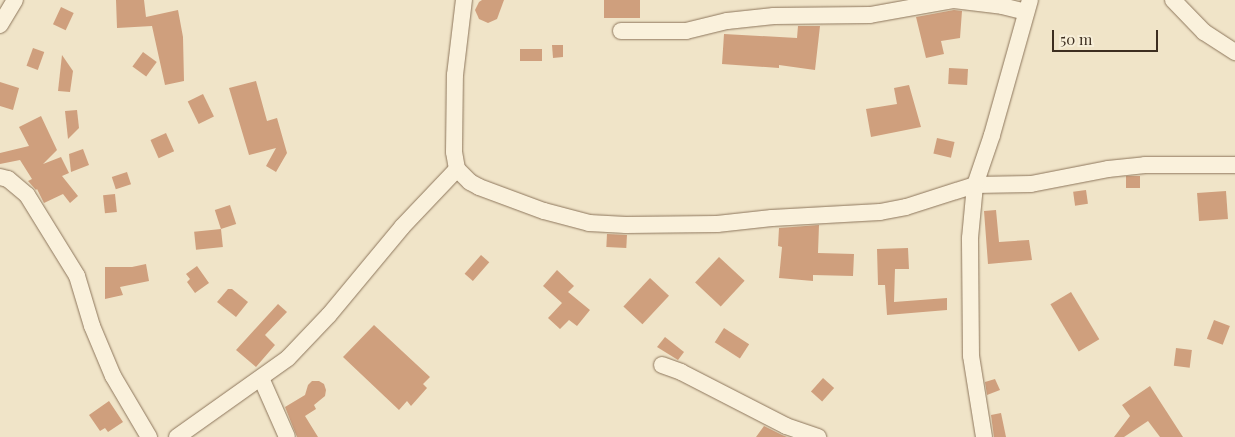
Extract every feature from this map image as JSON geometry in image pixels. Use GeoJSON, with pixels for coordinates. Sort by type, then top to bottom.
{"type":"FeatureCollection","features":[{"type":"Feature","properties":{"kind":"street"},"geometry":{"type":"LineString","coordinates":[[0,25],[15,0]]}},
{"type":"Feature","properties":{"kind":"street"},"geometry":{"type":"LineString","coordinates":[[464,0],[455,75],[454,152],[457,169],[478,187],[544,211],[589,223],[626,225],[717,224],[772,218],[880,212],[906,207],[975,185],[1031,184],[1108,169],[1144,165],[1235,165]]}},
{"type":"Feature","properties":{"kind":"street"},"geometry":{"type":"LineString","coordinates":[[621,31],[686,31],[727,21],[774,16],[870,15],[953,0],[1002,6],[1028,6],[992,135],[975,185],[970,238],[971,356],[984,437]]}},
{"type":"Feature","properties":{"kind":"street"},"geometry":{"type":"LineString","coordinates":[[1172,0],[1204,32],[1235,52]]}},
{"type":"Feature","properties":{"kind":"street"},"geometry":{"type":"LineString","coordinates":[[177,437],[288,358],[312,333],[402,227],[457,169]]}},
{"type":"Feature","properties":{"kind":"street"},"geometry":{"type":"LineString","coordinates":[[0,178],[8,180],[27,195],[77,276],[92,326],[113,376],[149,437]]}},
{"type":"Feature","properties":{"kind":"street"},"geometry":{"type":"LineString","coordinates":[[662,366],[687,376],[786,426],[818,437]]}},
{"type":"Feature","properties":{"kind":"street"},"geometry":{"type":"LineString","coordinates":[[261,378],[287,437]]}},
{"type":"Feature","properties":{"kind":"building"},"geometry":{"type":"Polygon","coordinates":[[[116,0],[144,0],[146,17],[178,10],[183,37],[184,81],[165,85],[152,26],[117,28],[116,0]]]}},
{"type":"Feature","properties":{"kind":"building"},"geometry":{"type":"Polygon","coordinates":[[[482,0],[504,0],[497,19],[488,23],[479,19],[475,10],[482,0]]]}},
{"type":"Feature","properties":{"kind":"building"},"geometry":{"type":"Polygon","coordinates":[[[604,0],[640,0],[640,18],[604,18],[604,0]]]}},
{"type":"Feature","properties":{"kind":"building"},"geometry":{"type":"Polygon","coordinates":[[[61,7],[74,13],[66,30],[53,24],[61,7]]]}},
{"type":"Feature","properties":{"kind":"building"},"geometry":{"type":"Polygon","coordinates":[[[954,10],[962,11],[960,38],[941,41],[944,54],[926,58],[916,17],[954,10]]]}},
{"type":"Feature","properties":{"kind":"building"},"geometry":{"type":"Polygon","coordinates":[[[798,26],[820,26],[815,70],[779,65],[779,68],[722,64],[724,34],[797,38],[798,26]]]}},
{"type":"Feature","properties":{"kind":"building"},"geometry":{"type":"Polygon","coordinates":[[[552,45],[563,45],[563,57],[553,58],[552,45]]]}},
{"type":"Feature","properties":{"kind":"building"},"geometry":{"type":"Polygon","coordinates":[[[33,48],[44,52],[38,70],[27,66],[33,48]]]}},
{"type":"Feature","properties":{"kind":"building"},"geometry":{"type":"Polygon","coordinates":[[[520,49],[542,49],[542,61],[520,61],[520,49]]]}},
{"type":"Feature","properties":{"kind":"building"},"geometry":{"type":"Polygon","coordinates":[[[143,52],[157,62],[146,77],[132,67],[143,52]]]}},
{"type":"Feature","properties":{"kind":"building"},"geometry":{"type":"Polygon","coordinates":[[[62,55],[73,71],[70,92],[58,91],[62,55]]]}},
{"type":"Feature","properties":{"kind":"building"},"geometry":{"type":"Polygon","coordinates":[[[949,68],[968,69],[967,85],[948,84],[949,68]]]}},
{"type":"Feature","properties":{"kind":"building"},"geometry":{"type":"Polygon","coordinates":[[[256,81],[267,121],[277,118],[287,153],[276,172],[266,166],[276,148],[249,155],[229,88],[256,81]]]}},
{"type":"Feature","properties":{"kind":"building"},"geometry":{"type":"Polygon","coordinates":[[[0,82],[19,88],[13,110],[0,106],[0,82]]]}},
{"type":"Feature","properties":{"kind":"building"},"geometry":{"type":"Polygon","coordinates":[[[909,85],[921,127],[871,137],[866,109],[897,104],[894,88],[909,85]]]}},
{"type":"Feature","properties":{"kind":"building"},"geometry":{"type":"Polygon","coordinates":[[[203,94],[214,116],[199,124],[188,101],[203,94]]]}},
{"type":"Feature","properties":{"kind":"building"},"geometry":{"type":"Polygon","coordinates":[[[77,110],[79,128],[68,139],[65,111],[77,110]]]}},
{"type":"Feature","properties":{"kind":"building"},"geometry":{"type":"Polygon","coordinates":[[[41,116],[57,150],[43,164],[61,157],[69,173],[62,176],[78,196],[70,203],[63,194],[44,203],[37,189],[28,181],[32,179],[20,160],[0,164],[0,153],[29,146],[19,127],[41,116]]]}},
{"type":"Feature","properties":{"kind":"building"},"geometry":{"type":"Polygon","coordinates":[[[166,133],[174,151],[159,158],[150,140],[166,133]]]}},
{"type":"Feature","properties":{"kind":"building"},"geometry":{"type":"Polygon","coordinates":[[[937,138],[955,142],[951,158],[933,154],[937,138]]]}},
{"type":"Feature","properties":{"kind":"building"},"geometry":{"type":"Polygon","coordinates":[[[83,149],[89,165],[71,172],[69,154],[83,149]]]}},
{"type":"Feature","properties":{"kind":"building"},"geometry":{"type":"Polygon","coordinates":[[[127,172],[131,184],[116,189],[112,177],[127,172]]]}},
{"type":"Feature","properties":{"kind":"building"},"geometry":{"type":"Polygon","coordinates":[[[1126,176],[1140,176],[1140,188],[1126,188],[1126,176]]]}},
{"type":"Feature","properties":{"kind":"building"},"geometry":{"type":"Polygon","coordinates":[[[1086,190],[1088,204],[1075,206],[1073,192],[1086,190]]]}},
{"type":"Feature","properties":{"kind":"building"},"geometry":{"type":"Polygon","coordinates":[[[1226,191],[1228,219],[1199,221],[1197,193],[1226,191]]]}},
{"type":"Feature","properties":{"kind":"building"},"geometry":{"type":"Polygon","coordinates":[[[115,194],[117,212],[105,213],[103,195],[115,194]]]}},
{"type":"Feature","properties":{"kind":"building"},"geometry":{"type":"Polygon","coordinates":[[[230,205],[236,224],[221,229],[215,210],[230,205]]]}},
{"type":"Feature","properties":{"kind":"building"},"geometry":{"type":"Polygon","coordinates":[[[996,210],[999,242],[1029,240],[1032,260],[988,264],[984,211],[996,210]]]}},
{"type":"Feature","properties":{"kind":"building"},"geometry":{"type":"Polygon","coordinates":[[[819,225],[818,253],[854,254],[853,276],[813,275],[813,281],[779,278],[782,247],[778,246],[779,228],[819,225]]]}},
{"type":"Feature","properties":{"kind":"building"},"geometry":{"type":"Polygon","coordinates":[[[221,229],[223,247],[196,250],[194,232],[221,229]]]}},
{"type":"Feature","properties":{"kind":"building"},"geometry":{"type":"Polygon","coordinates":[[[607,234],[627,235],[626,248],[606,247],[607,234]]]}},
{"type":"Feature","properties":{"kind":"building"},"geometry":{"type":"Polygon","coordinates":[[[908,248],[909,269],[895,269],[894,302],[947,298],[947,310],[887,315],[885,285],[878,285],[877,249],[908,248]]]}},
{"type":"Feature","properties":{"kind":"building"},"geometry":{"type":"Polygon","coordinates":[[[481,255],[489,262],[473,281],[465,274],[481,255]]]}},
{"type":"Feature","properties":{"kind":"building"},"geometry":{"type":"Polygon","coordinates":[[[719,257],[745,281],[721,306],[695,283],[719,257]]]}},
{"type":"Feature","properties":{"kind":"building"},"geometry":{"type":"Polygon","coordinates":[[[146,264],[149,281],[120,287],[123,295],[105,299],[105,267],[132,267],[146,264]]]}},
{"type":"Feature","properties":{"kind":"building"},"geometry":{"type":"Polygon","coordinates":[[[197,266],[209,283],[195,293],[187,282],[190,279],[186,274],[197,266]]]}},
{"type":"Feature","properties":{"kind":"building"},"geometry":{"type":"Polygon","coordinates":[[[557,270],[574,286],[568,292],[590,310],[577,326],[569,320],[560,329],[548,318],[562,303],[543,286],[557,270]]]}},
{"type":"Feature","properties":{"kind":"building"},"geometry":{"type":"Polygon","coordinates":[[[650,278],[669,296],[642,324],[623,307],[650,278]]]}},
{"type":"Feature","properties":{"kind":"building"},"geometry":{"type":"Polygon","coordinates":[[[228,289],[232,289],[248,302],[236,317],[217,302],[228,289]]]}},
{"type":"Feature","properties":{"kind":"building"},"geometry":{"type":"Polygon","coordinates":[[[1071,292],[1099,339],[1079,352],[1050,304],[1071,292]]]}},
{"type":"Feature","properties":{"kind":"building"},"geometry":{"type":"Polygon","coordinates":[[[278,304],[287,312],[265,335],[275,345],[256,367],[236,350],[278,304]]]}},
{"type":"Feature","properties":{"kind":"building"},"geometry":{"type":"Polygon","coordinates":[[[1214,320],[1230,326],[1223,345],[1207,339],[1214,320]]]}},
{"type":"Feature","properties":{"kind":"building"},"geometry":{"type":"Polygon","coordinates":[[[374,325],[430,377],[423,384],[427,388],[411,406],[407,401],[399,410],[343,357],[374,325]]]}},
{"type":"Feature","properties":{"kind":"building"},"geometry":{"type":"Polygon","coordinates":[[[724,328],[749,344],[740,359],[715,342],[724,328]]]}},
{"type":"Feature","properties":{"kind":"building"},"geometry":{"type":"Polygon","coordinates":[[[665,337],[684,352],[678,360],[657,347],[665,337]]]}},
{"type":"Feature","properties":{"kind":"building"},"geometry":{"type":"Polygon","coordinates":[[[1176,348],[1192,350],[1190,368],[1174,366],[1176,348]]]}},
{"type":"Feature","properties":{"kind":"building"},"geometry":{"type":"Polygon","coordinates":[[[823,378],[834,388],[822,401],[811,391],[823,378]]]}},
{"type":"Feature","properties":{"kind":"building"},"geometry":{"type":"Polygon","coordinates":[[[995,379],[1000,390],[987,395],[985,382],[995,379]]]}},
{"type":"Feature","properties":{"kind":"building"},"geometry":{"type":"Polygon","coordinates":[[[312,381],[319,381],[324,384],[326,390],[325,396],[314,405],[316,409],[305,416],[318,437],[297,437],[285,407],[305,395],[308,385],[312,381]]]}},
{"type":"Feature","properties":{"kind":"building"},"geometry":{"type":"Polygon","coordinates":[[[1150,386],[1183,437],[1160,437],[1148,421],[1124,437],[1114,437],[1130,416],[1122,405],[1150,386]]]}},
{"type":"Feature","properties":{"kind":"building"},"geometry":{"type":"Polygon","coordinates":[[[109,401],[123,422],[108,432],[105,428],[100,431],[89,415],[109,401]]]}},
{"type":"Feature","properties":{"kind":"building"},"geometry":{"type":"Polygon","coordinates":[[[1001,413],[1006,437],[994,437],[991,415],[1001,413]]]}},
{"type":"Feature","properties":{"kind":"building"},"geometry":{"type":"Polygon","coordinates":[[[764,426],[782,435],[787,437],[756,437],[764,426]]]}}]}
